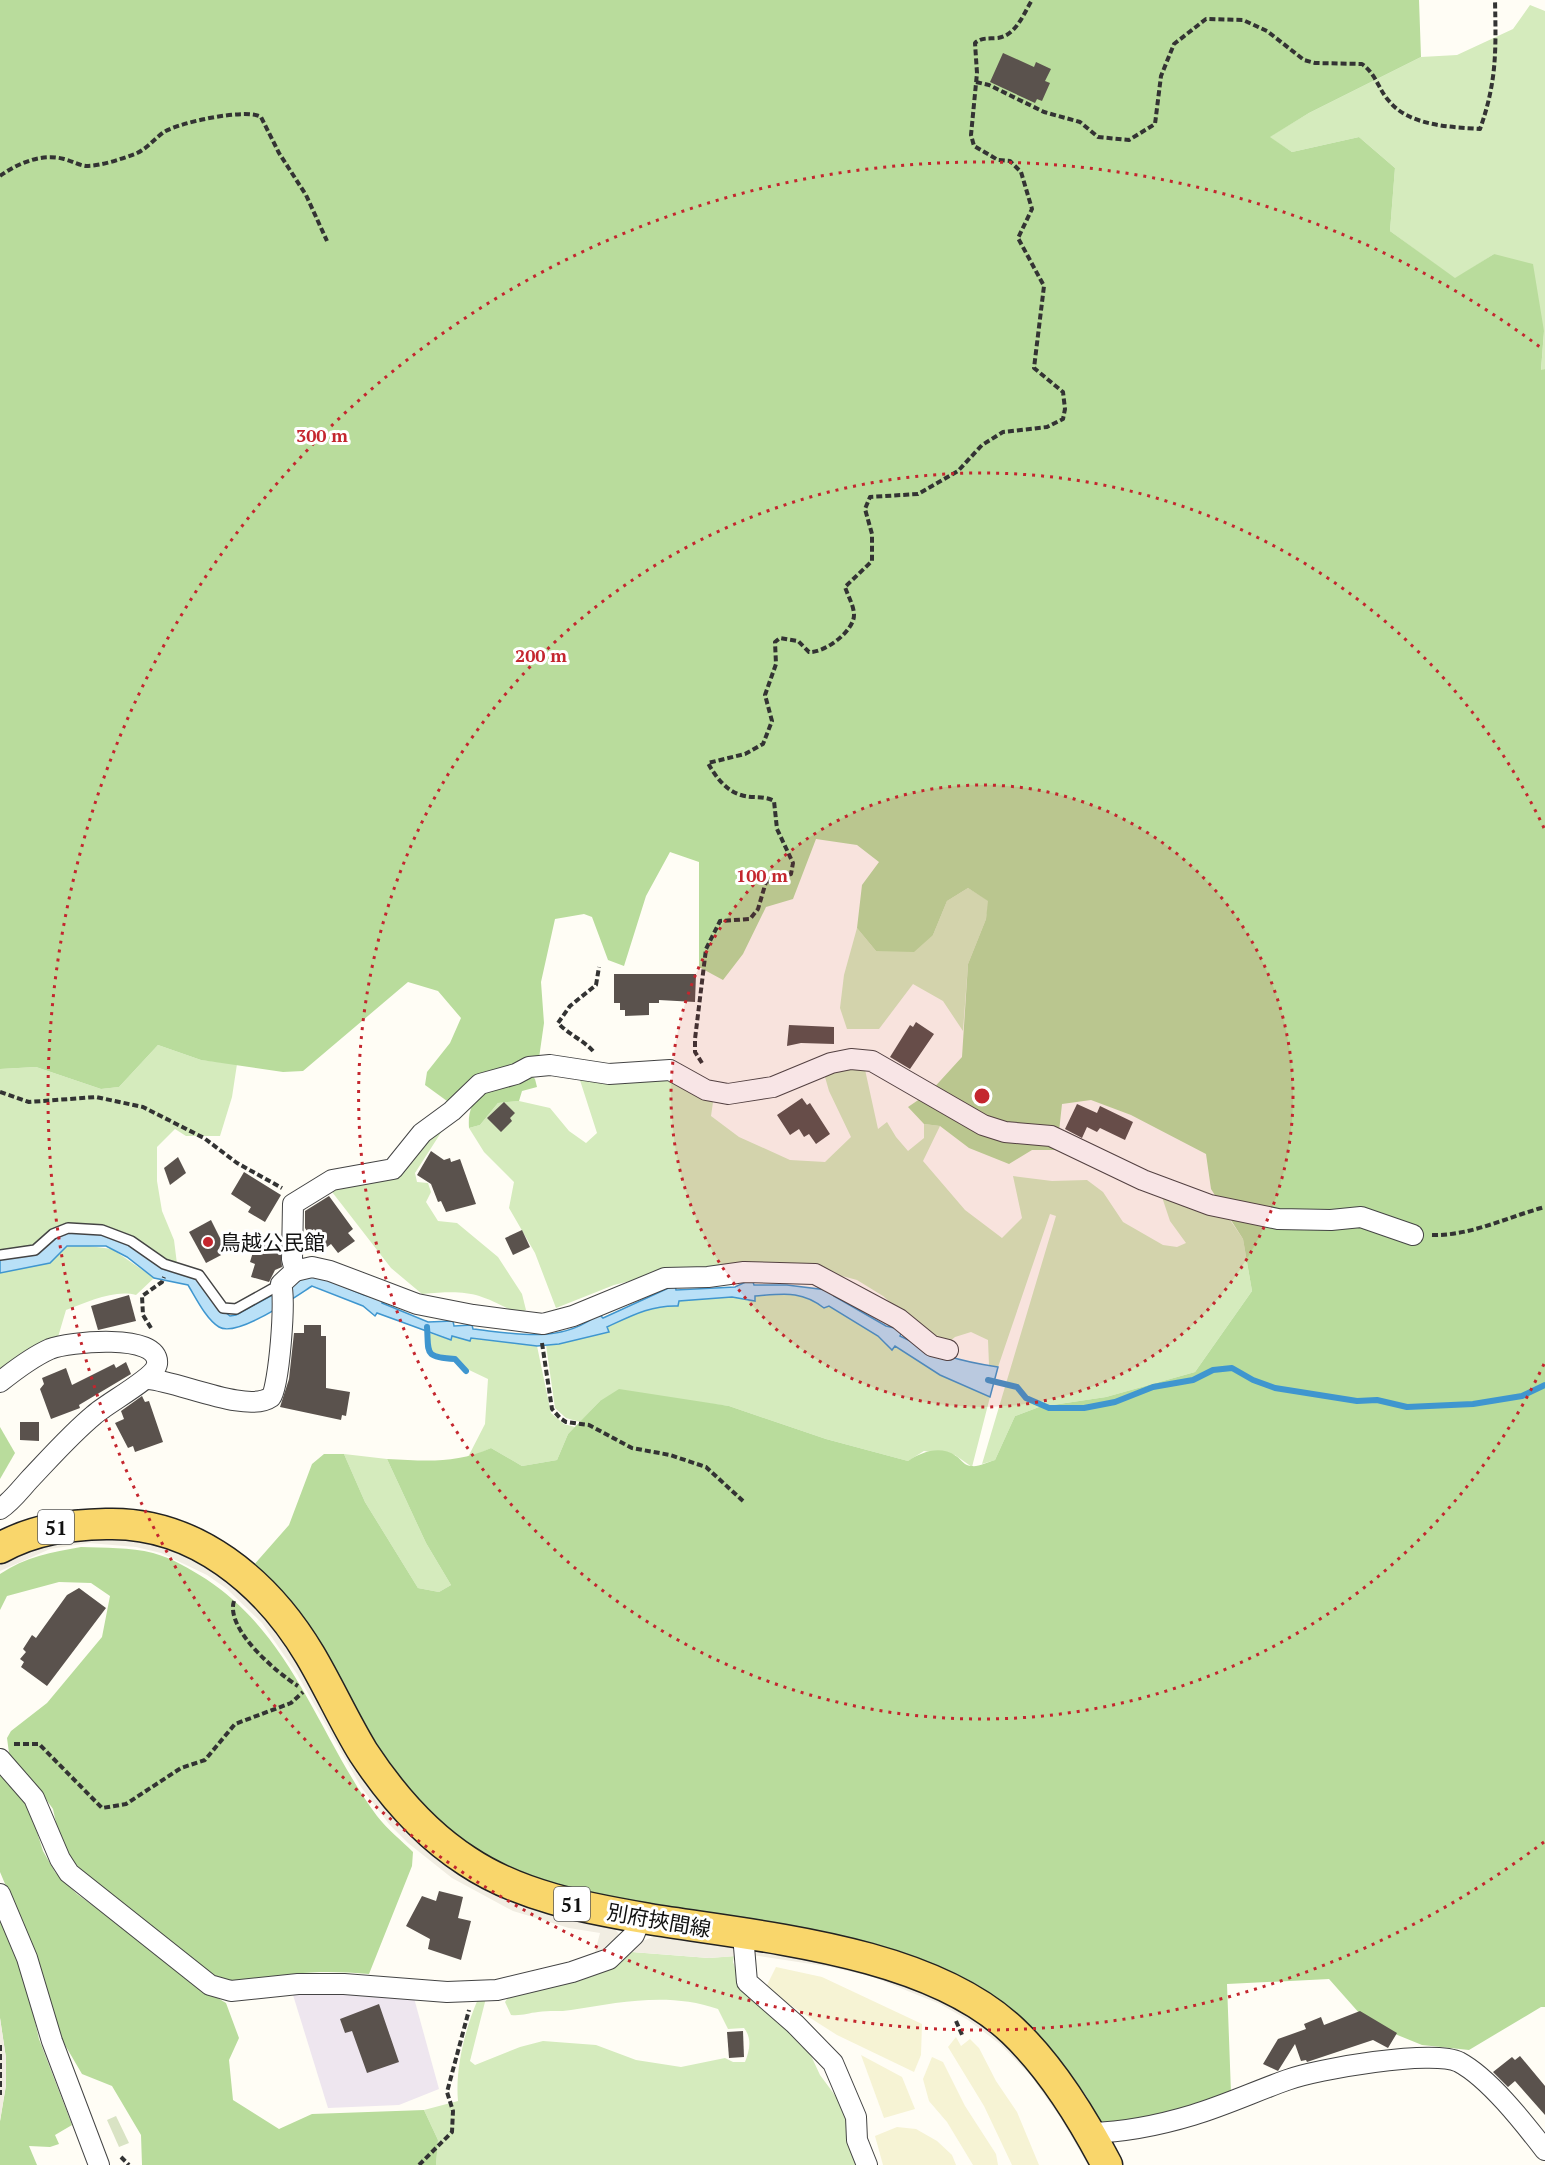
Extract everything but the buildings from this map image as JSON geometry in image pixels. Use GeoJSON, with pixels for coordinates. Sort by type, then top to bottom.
{"type":"FeatureCollection","features":[{"type":"Feature","properties":{"kind":"main road","name":"別府挾間線"},"geometry":{"type":"LineString","coordinates":[[0,1548],[27,1535],[52,1528],[116,1523],[154,1529],[194,1542],[234,1566],[252,1581],[298,1636],[363,1750],[384,1780],[428,1829],[465,1861],[499,1880],[536,1896],[641,1918],[832,1949],[875,1960],[918,1975],[975,2002],[1010,2028],[1045,2064],[1100,2152]]}},
{"type":"Feature","properties":{"kind":"street"},"geometry":{"type":"LineString","coordinates":[[148,1379],[165,1380],[241,1401],[266,1401],[274,1393],[276,1383],[286,1287],[292,1259],[293,1204],[332,1180],[393,1169],[422,1133],[452,1111],[480,1084],[516,1074],[529,1067],[550,1065],[609,1074],[646,1070],[670,1071],[706,1090],[728,1094],[773,1087],[831,1063],[863,1059],[872,1061],[983,1125],[1005,1132],[1051,1136],[1143,1179],[1209,1205],[1257,1216],[1300,1220],[1361,1217],[1413,1235]]}},
{"type":"Feature","properties":{"kind":"street"},"geometry":{"type":"LineString","coordinates":[[286,1287],[312,1267],[330,1270],[417,1304],[473,1315],[543,1324],[573,1316],[665,1278],[708,1277],[744,1272],[814,1274],[899,1319],[932,1346],[948,1350]]}},
{"type":"Feature","properties":{"kind":"street"},"geometry":{"type":"LineString","coordinates":[[0,1382],[50,1348],[80,1343],[120,1342],[143,1346],[156,1358],[157,1365],[148,1379],[124,1392],[94,1415],[0,1509]]}},
{"type":"Feature","properties":{"kind":"street"},"geometry":{"type":"LineString","coordinates":[[6,1752],[34,1798],[60,1859],[69,1873],[210,1985],[231,1991],[321,1984],[447,1992],[497,1990],[534,1982],[609,1959],[634,1935],[641,1918]]}},
{"type":"Feature","properties":{"kind":"street"},"geometry":{"type":"LineString","coordinates":[[0,1894],[27,1958],[52,2041],[99,2165]]}},
{"type":"Feature","properties":{"kind":"street"},"geometry":{"type":"LineString","coordinates":[[743,1935],[747,1982],[795,2024],[833,2063],[856,2116],[857,2140],[867,2165]]}},
{"type":"Feature","properties":{"kind":"street"},"geometry":{"type":"LineString","coordinates":[[1100,2152],[1116,2132],[1190,2116],[1235,2102],[1289,2079],[1415,2057],[1457,2061],[1480,2077],[1545,2150]]}},
{"type":"Feature","properties":{"kind":"lane"},"geometry":{"type":"LineString","coordinates":[[0,1255],[35,1250],[53,1234],[68,1228],[102,1230],[131,1241],[164,1264],[200,1275],[223,1308],[236,1309],[286,1287]]}},
{"type":"Feature","properties":{"kind":"path"},"geometry":{"type":"LineString","coordinates":[[706,1067],[695,1052],[706,950],[720,921],[750,919],[758,909],[766,882],[791,874],[793,862],[777,830],[774,801],[767,797],[740,795],[717,779],[708,763],[745,754],[763,744],[772,722],[765,695],[776,664],[775,642],[780,638],[798,641],[809,652],[816,652],[826,648],[850,626],[854,610],[845,587],[872,561],[872,534],[865,509],[870,497],[918,494],[958,471],[982,446],[1004,432],[1047,427],[1063,419],[1065,410],[1063,392],[1034,368],[1044,286],[1018,238],[1032,209],[1021,172],[1010,161],[998,160],[974,147],[971,135],[976,82],[975,43],[980,39],[1000,38],[1013,31],[1032,0]]}},
{"type":"Feature","properties":{"kind":"path"},"geometry":{"type":"LineString","coordinates":[[976,82],[989,85],[1044,112],[1080,122],[1098,137],[1130,140],[1155,124],[1161,76],[1178,38],[1206,19],[1223,17],[1243,20],[1255,25],[1304,60],[1315,63],[1362,64],[1377,79],[1382,92],[1391,104],[1429,125],[1480,129],[1490,99],[1496,67],[1496,0]]}},
{"type":"Feature","properties":{"kind":"path"},"geometry":{"type":"LineString","coordinates":[[0,176],[14,166],[52,157],[82,166],[106,162],[136,153],[165,132],[197,118],[219,118],[251,113],[261,117],[279,153],[306,195],[327,241]]}},
{"type":"Feature","properties":{"kind":"path"},"geometry":{"type":"LineString","coordinates":[[594,1052],[581,1039],[558,1023],[570,1006],[596,985],[599,967]]}},
{"type":"Feature","properties":{"kind":"path"},"geometry":{"type":"LineString","coordinates":[[0,1092],[29,1102],[96,1097],[143,1107],[204,1138],[237,1163],[278,1184],[293,1204]]}},
{"type":"Feature","properties":{"kind":"path"},"geometry":{"type":"LineString","coordinates":[[1413,1235],[1447,1235],[1545,1207]]}},
{"type":"Feature","properties":{"kind":"path"},"geometry":{"type":"LineString","coordinates":[[542,1348],[548,1372],[552,1409],[566,1422],[590,1425],[632,1448],[670,1455],[706,1467],[743,1501]]}},
{"type":"Feature","properties":{"kind":"path"},"geometry":{"type":"LineString","coordinates":[[6,1752],[39,1744],[102,1808],[114,1808],[126,1804],[181,1768],[205,1760],[235,1724],[291,1703],[308,1689],[276,1671],[239,1629],[232,1612],[236,1596]]}},
{"type":"Feature","properties":{"kind":"path"},"geometry":{"type":"LineString","coordinates":[[419,2165],[452,2132],[453,2110],[447,2092],[474,1990]]}},
{"type":"Feature","properties":{"kind":"path"},"geometry":{"type":"LineString","coordinates":[[0,2045],[0,2095]]}},
{"type":"Feature","properties":{"kind":"path"},"geometry":{"type":"LineString","coordinates":[[121,2157],[129,2165]]}},
{"type":"Feature","properties":{"kind":"shaded area"},"geometry":{"type":"Polygon","coordinates":[[[137,1537],[190,1554],[252,1598],[485,1887],[516,1902],[543,1911],[614,1927],[620,1936],[616,1944],[595,1952],[600,1933],[569,1928],[513,1911],[452,1878],[408,1843],[389,1824],[361,1787],[297,1674],[262,1623],[227,1589],[207,1575],[161,1553],[136,1547],[89,1543],[50,1549],[0,1571],[0,1560],[47,1540],[137,1537]]]}},
{"type":"Feature","properties":{"kind":"shaded area"},"geometry":{"type":"Polygon","coordinates":[[[656,1936],[743,1947],[873,1970],[973,2014],[1036,2072],[1097,2165],[1088,2165],[1060,2117],[1031,2076],[1000,2044],[968,2020],[940,2004],[873,1977],[831,1967],[752,1955],[709,1958],[632,1952],[640,1942],[656,1936]]]}},
{"type":"Feature","properties":{"kind":"shaded area"},"geometry":{"type":"Polygon","coordinates":[[[776,1967],[822,1977],[922,2024],[921,2055],[914,2072],[837,2035],[765,1989],[776,1967]]]}},
{"type":"Feature","properties":{"kind":"shaded area"},"geometry":{"type":"Polygon","coordinates":[[[323,1993],[414,1998],[439,2089],[399,2105],[328,2108],[293,1995],[323,1993]]]}},
{"type":"Feature","properties":{"kind":"shaded area"},"geometry":{"type":"Polygon","coordinates":[[[0,2018],[6,2058],[6,2085],[0,2121],[0,2018]]]}},
{"type":"Feature","properties":{"kind":"shaded area"},"geometry":{"type":"Polygon","coordinates":[[[956,2037],[961,2046],[970,2039],[979,2048],[996,2081],[1017,2112],[1039,2165],[1012,2165],[984,2106],[948,2047],[956,2037]]]}},
{"type":"Feature","properties":{"kind":"shaded area"},"geometry":{"type":"Polygon","coordinates":[[[861,2055],[902,2077],[915,2109],[884,2118],[861,2055]]]}},
{"type":"Feature","properties":{"kind":"shaded area"},"geometry":{"type":"Polygon","coordinates":[[[932,2057],[943,2062],[965,2106],[996,2154],[998,2165],[973,2165],[947,2122],[929,2101],[923,2079],[932,2057]]]}},
{"type":"Feature","properties":{"kind":"shaded area"},"geometry":{"type":"Polygon","coordinates":[[[897,2127],[916,2129],[937,2141],[952,2155],[956,2165],[883,2165],[875,2136],[897,2127]]]}},
{"type":"Feature","properties":{"kind":"green space"},"geometry":{"type":"Polygon","coordinates":[[[0,0],[1419,0],[1421,57],[1309,113],[1270,137],[1292,152],[1359,137],[1395,168],[1390,231],[1455,278],[1494,254],[1533,264],[1544,331],[1541,370],[1545,369],[1545,2007],[1541,2007],[1469,2050],[1422,2045],[1368,2023],[1329,1979],[1227,1984],[1231,2093],[1135,2122],[1100,2123],[1087,2097],[1057,2056],[1008,2010],[660,1906],[579,1891],[520,1874],[466,1843],[434,1818],[413,1795],[378,1746],[338,1678],[253,1566],[289,1525],[312,1464],[324,1454],[344,1454],[365,1502],[418,1588],[439,1592],[451,1585],[426,1543],[387,1459],[428,1461],[453,1459],[491,1448],[522,1466],[557,1460],[568,1434],[600,1401],[619,1389],[729,1406],[826,1439],[908,1461],[937,1450],[956,1456],[967,1465],[980,1465],[995,1460],[1015,1416],[1039,1407],[1106,1397],[1195,1372],[1252,1291],[1243,1239],[1211,1189],[1206,1154],[1131,1115],[1091,1100],[1062,1104],[1057,1150],[1032,1150],[1009,1164],[969,1148],[940,1126],[924,1124],[908,1107],[930,1092],[962,1057],[968,964],[986,919],[988,901],[968,888],[947,901],[933,935],[914,952],[876,951],[857,928],[862,885],[879,862],[857,845],[816,839],[793,899],[766,907],[743,954],[723,980],[699,967],[699,862],[670,852],[646,896],[624,966],[608,960],[592,917],[584,914],[555,919],[541,982],[544,1023],[539,1058],[457,1100],[447,1101],[425,1085],[427,1072],[450,1043],[461,1018],[438,991],[408,982],[303,1071],[283,1072],[201,1060],[158,1045],[119,1087],[101,1089],[36,1067],[0,1069],[0,0]]]}},
{"type":"Feature","properties":{"kind":"green space"},"geometry":{"type":"Polygon","coordinates":[[[1530,5],[1545,11],[1545,369],[1541,371],[1544,331],[1494,254],[1455,279],[1390,231],[1395,168],[1359,137],[1292,152],[1269,137],[1309,113],[1421,57],[1457,55],[1513,29],[1530,5]]]}},
{"type":"Feature","properties":{"kind":"green space"},"geometry":{"type":"Polygon","coordinates":[[[968,888],[989,901],[986,919],[968,964],[963,1031],[943,1001],[913,984],[879,1029],[847,1029],[840,1008],[844,975],[857,928],[876,951],[933,935],[947,901],[968,888]]]}},
{"type":"Feature","properties":{"kind":"green space"},"geometry":{"type":"Polygon","coordinates":[[[158,1045],[201,1060],[237,1064],[232,1097],[220,1136],[186,1136],[175,1129],[157,1147],[157,1181],[162,1211],[174,1240],[177,1264],[71,1225],[34,1247],[0,1251],[0,1069],[36,1067],[101,1089],[119,1087],[158,1045]]]}},
{"type":"Feature","properties":{"kind":"green space"},"geometry":{"type":"Polygon","coordinates":[[[864,1065],[878,1129],[887,1122],[908,1151],[924,1138],[924,1124],[940,1126],[923,1161],[965,1210],[1002,1238],[1022,1218],[1013,1176],[1052,1181],[1087,1180],[1103,1192],[1123,1222],[1163,1245],[1177,1247],[1186,1243],[1170,1221],[1160,1191],[1226,1214],[1243,1239],[1252,1291],[1195,1372],[1106,1397],[1039,1407],[1015,1416],[995,1460],[982,1464],[1056,1216],[1050,1214],[998,1367],[989,1365],[988,1340],[971,1332],[955,1337],[947,1344],[929,1336],[883,1296],[857,1280],[816,1269],[666,1272],[614,1285],[556,1308],[535,1253],[509,1208],[514,1182],[484,1152],[469,1128],[480,1125],[498,1103],[519,1101],[550,1108],[569,1131],[586,1143],[597,1133],[578,1074],[658,1075],[714,1095],[711,1116],[739,1137],[790,1160],[825,1162],[851,1137],[829,1091],[823,1070],[864,1065]]]}},
{"type":"Feature","properties":{"kind":"green space"},"geometry":{"type":"Polygon","coordinates":[[[528,1072],[535,1079],[537,1087],[522,1091],[519,1101],[498,1103],[480,1125],[469,1128],[469,1115],[478,1097],[495,1086],[528,1072]]]}},
{"type":"Feature","properties":{"kind":"green space"},"geometry":{"type":"Polygon","coordinates":[[[442,1131],[415,1173],[417,1182],[428,1183],[431,1192],[426,1202],[438,1221],[457,1223],[498,1257],[522,1294],[526,1310],[518,1314],[472,1294],[451,1292],[422,1294],[391,1268],[329,1188],[364,1179],[426,1136],[442,1131]]]}},
{"type":"Feature","properties":{"kind":"green space"},"geometry":{"type":"Polygon","coordinates":[[[81,1245],[112,1249],[154,1278],[136,1295],[110,1295],[66,1310],[58,1337],[0,1373],[0,1273],[50,1263],[67,1246],[81,1245]]]}},
{"type":"Feature","properties":{"kind":"green space"},"geometry":{"type":"Polygon","coordinates":[[[787,1294],[810,1297],[824,1308],[829,1306],[878,1336],[891,1350],[895,1346],[940,1375],[990,1397],[972,1467],[955,1455],[924,1451],[908,1461],[826,1439],[729,1406],[679,1400],[600,1401],[580,1422],[566,1418],[555,1408],[546,1345],[608,1332],[607,1327],[624,1319],[649,1309],[677,1306],[678,1301],[732,1297],[755,1301],[755,1296],[787,1294]]]}},
{"type":"Feature","properties":{"kind":"green space"},"geometry":{"type":"Polygon","coordinates":[[[429,1333],[451,1340],[452,1336],[469,1341],[470,1338],[537,1346],[551,1413],[564,1424],[575,1427],[568,1434],[557,1460],[522,1466],[491,1448],[467,1459],[485,1424],[488,1379],[467,1369],[456,1358],[441,1357],[427,1348],[429,1333]]]}},
{"type":"Feature","properties":{"kind":"green space"},"geometry":{"type":"Polygon","coordinates":[[[0,1427],[15,1453],[0,1479],[0,1427]]]}},
{"type":"Feature","properties":{"kind":"green space"},"geometry":{"type":"Polygon","coordinates":[[[344,1454],[387,1459],[426,1543],[451,1585],[439,1592],[418,1588],[365,1502],[344,1454]]]}},
{"type":"Feature","properties":{"kind":"green space"},"geometry":{"type":"Polygon","coordinates":[[[81,1547],[144,1551],[167,1558],[187,1568],[206,1579],[236,1603],[262,1629],[283,1658],[356,1785],[381,1821],[413,1852],[412,1866],[369,1974],[313,1972],[243,1981],[211,1976],[71,1862],[58,1832],[53,1809],[38,1788],[21,1774],[9,1753],[7,1738],[11,1731],[47,1703],[102,1637],[110,1596],[91,1583],[59,1582],[7,1596],[0,1610],[0,1574],[29,1559],[81,1547]]]}},
{"type":"Feature","properties":{"kind":"green space"},"geometry":{"type":"Polygon","coordinates":[[[0,1773],[30,1810],[43,1851],[55,1872],[77,1894],[120,1925],[186,1979],[226,2003],[239,2038],[229,2060],[233,2100],[279,2129],[312,2114],[424,2110],[438,2140],[436,2165],[142,2165],[141,2135],[112,2086],[82,2074],[58,2033],[36,1957],[0,1872],[0,1773]]]}},
{"type":"Feature","properties":{"kind":"green space"},"geometry":{"type":"Polygon","coordinates":[[[0,1919],[26,1982],[39,2039],[72,2125],[55,2135],[59,2144],[50,2147],[29,2146],[37,2165],[0,2165],[0,2121],[6,2085],[6,2058],[0,2018],[0,1919]]]}},
{"type":"Feature","properties":{"kind":"green space"},"geometry":{"type":"Polygon","coordinates":[[[632,1952],[709,1958],[734,1956],[733,1962],[742,1985],[807,2047],[820,2075],[837,2098],[845,2112],[848,2144],[856,2165],[436,2165],[438,2140],[424,2110],[458,2101],[458,2076],[462,2049],[478,1999],[486,1998],[470,2061],[475,2065],[520,2047],[543,2041],[596,2045],[636,2060],[681,2067],[725,2058],[733,2062],[745,2062],[749,2044],[744,2028],[728,2029],[718,2009],[700,2004],[645,2000],[567,2011],[511,2015],[505,2002],[509,1996],[591,1977],[620,1962],[632,1952]]]}},
{"type":"Feature","properties":{"kind":"green space"},"geometry":{"type":"Polygon","coordinates":[[[116,2116],[129,2143],[119,2147],[107,2120],[116,2116]]]}},
{"type":"Feature","properties":{"kind":"water"},"geometry":{"type":"Polygon","coordinates":[[[66,1232],[106,1234],[132,1246],[159,1266],[196,1277],[215,1304],[230,1316],[236,1315],[307,1276],[326,1279],[363,1295],[383,1299],[382,1303],[428,1322],[453,1321],[454,1326],[472,1325],[473,1329],[539,1335],[570,1330],[599,1314],[603,1318],[675,1285],[676,1290],[735,1287],[752,1279],[754,1285],[787,1285],[835,1291],[834,1296],[886,1326],[903,1330],[900,1336],[948,1356],[998,1367],[990,1397],[940,1375],[895,1346],[892,1350],[878,1336],[829,1306],[824,1308],[807,1298],[791,1294],[755,1296],[755,1301],[732,1297],[679,1301],[678,1306],[650,1309],[624,1319],[607,1327],[609,1332],[559,1344],[537,1346],[471,1338],[470,1341],[452,1336],[451,1340],[377,1313],[375,1316],[363,1306],[312,1286],[266,1315],[239,1327],[227,1329],[219,1327],[206,1314],[188,1285],[154,1278],[127,1257],[106,1246],[67,1246],[50,1263],[0,1273],[0,1259],[36,1253],[59,1234],[66,1232]]]}},
{"type":"Feature","properties":{"kind":"waterway"},"geometry":{"type":"LineString","coordinates":[[427,1327],[430,1352],[437,1357],[455,1359],[466,1371]]}},
{"type":"Feature","properties":{"kind":"waterway"},"geometry":{"type":"LineString","coordinates":[[988,1380],[1017,1387],[1026,1398],[1049,1408],[1084,1408],[1115,1402],[1153,1387],[1193,1380],[1213,1370],[1232,1368],[1253,1380],[1275,1388],[1357,1401],[1377,1400],[1407,1407],[1473,1404],[1522,1396],[1545,1385]]}},
{"type":"Feature","properties":{"kind":"place","name":"鳥越公民館"},"geometry":{"type":"Point","coordinates":[208,1242]}}]}
